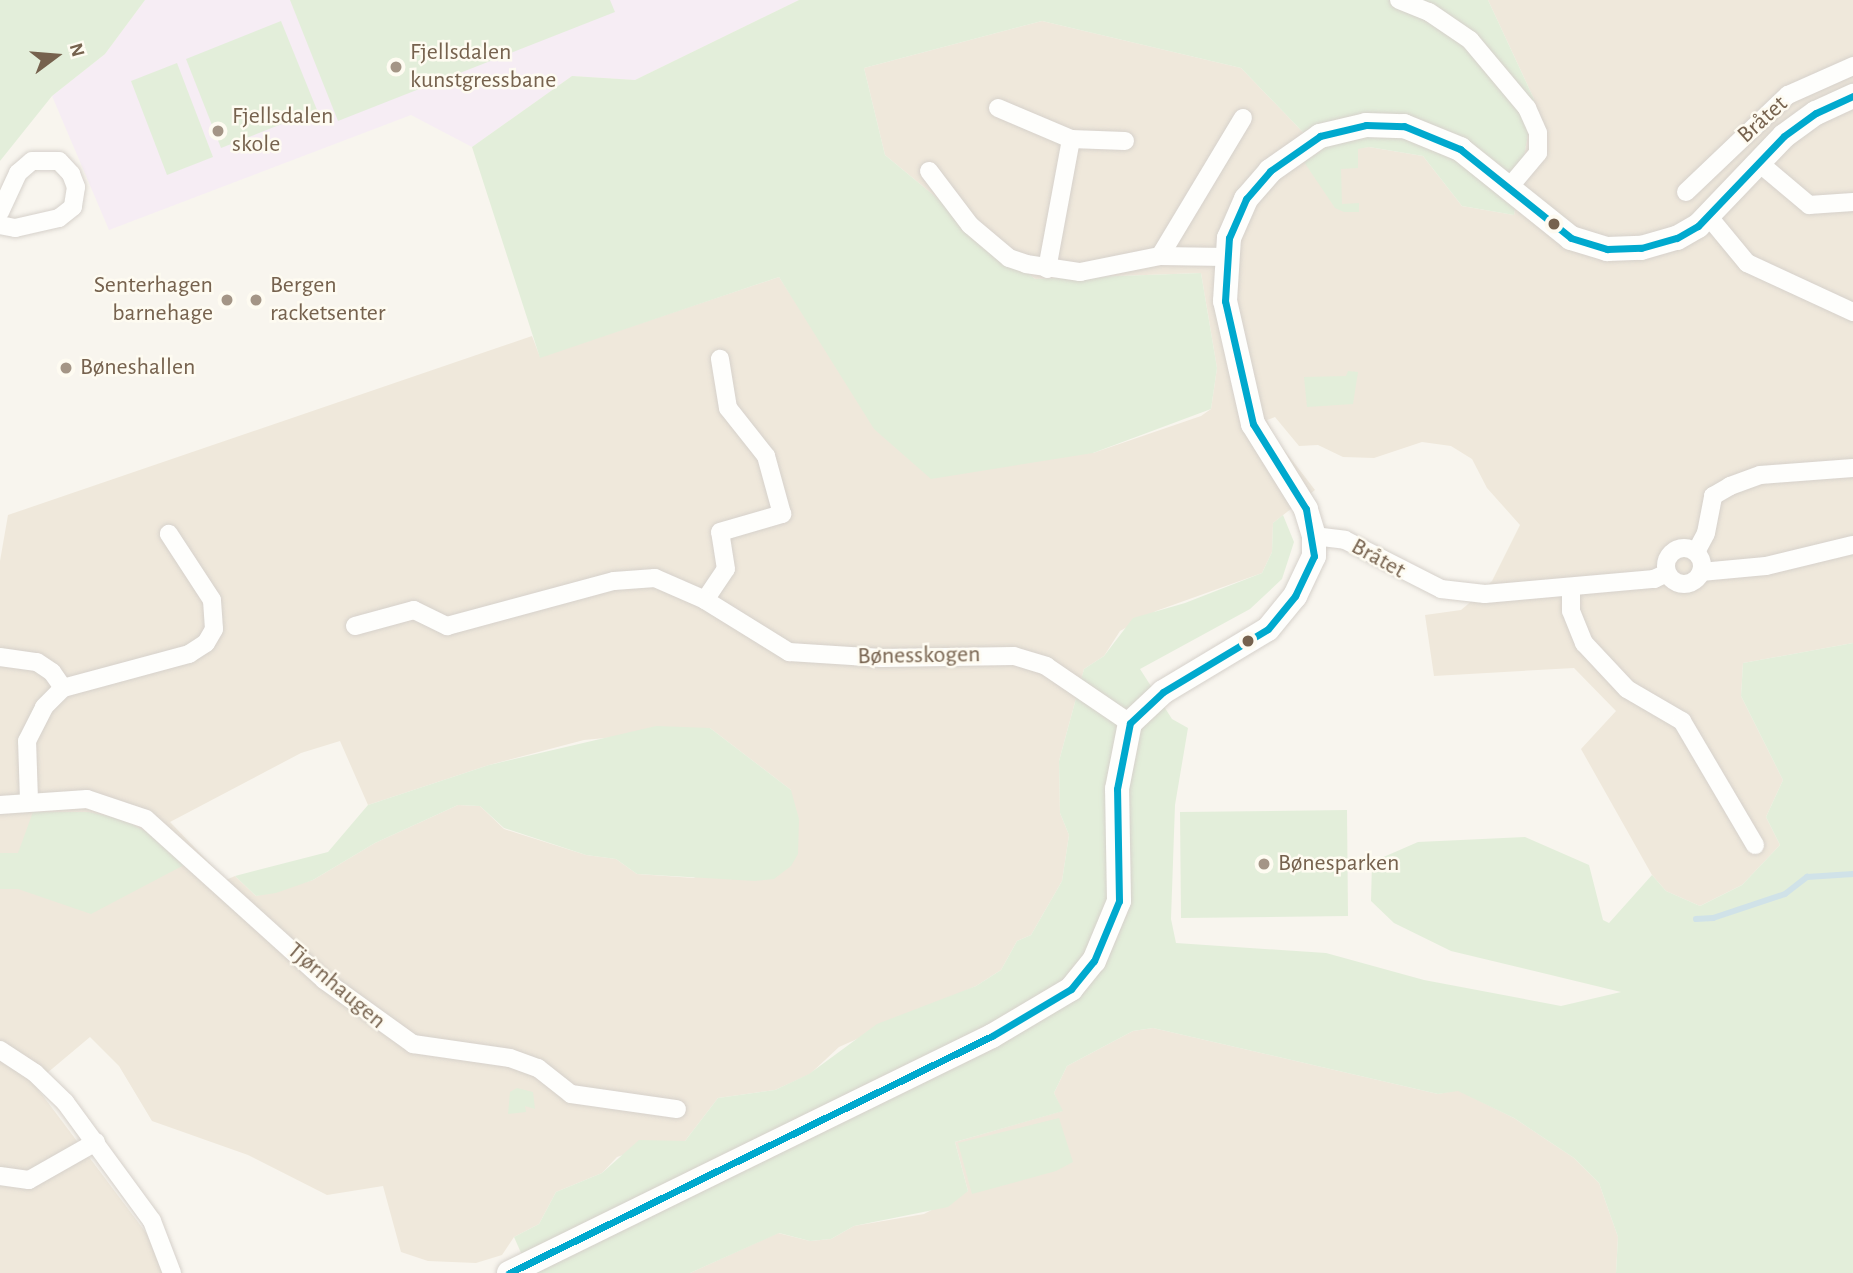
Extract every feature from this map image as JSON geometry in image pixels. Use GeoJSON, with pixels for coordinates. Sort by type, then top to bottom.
{"type":"FeatureCollection","features":[{"type":"Feature","properties":{"kind":"main road","name":"Bråtet"},"geometry":{"type":"LineString","coordinates":[[1314,536],[1306,509],[1261,442],[1245,402],[1225,301],[1226,257],[1237,218],[1270,171],[1304,144],[1345,128],[1384,125],[1425,131],[1460,149],[1555,229],[1607,248],[1662,244],[1709,217],[1758,162],[1799,124],[1853,96]]}},
{"type":"Feature","properties":{"kind":"main road"},"geometry":{"type":"LineString","coordinates":[[509,1273],[992,1036],[1071,989],[1094,961],[1119,901],[1117,789],[1123,742],[1130,723],[1163,692],[1268,629],[1304,581],[1314,556],[1314,536]]}},
{"type":"Feature","properties":{"kind":"street"},"geometry":{"type":"LineString","coordinates":[[1399,0],[1429,12],[1470,40],[1527,108],[1538,133],[1538,153],[1507,190]]}},
{"type":"Feature","properties":{"kind":"street","name":"Bråtet"},"geometry":{"type":"LineString","coordinates":[[1686,192],[1788,96],[1853,66]]}},
{"type":"Feature","properties":{"kind":"street"},"geometry":{"type":"LineString","coordinates":[[998,108],[1071,139],[1125,141]]}},
{"type":"Feature","properties":{"kind":"street"},"geometry":{"type":"LineString","coordinates":[[1160,256],[1243,118]]}},
{"type":"Feature","properties":{"kind":"street"},"geometry":{"type":"LineString","coordinates":[[1047,269],[1071,139]]}},
{"type":"Feature","properties":{"kind":"street"},"geometry":{"type":"LineString","coordinates":[[0,212],[18,173],[32,161],[59,161],[71,174],[76,187],[72,206],[60,218],[15,228],[0,225]]}},
{"type":"Feature","properties":{"kind":"street"},"geometry":{"type":"LineString","coordinates":[[1758,162],[1809,205],[1853,202]]}},
{"type":"Feature","properties":{"kind":"street"},"geometry":{"type":"LineString","coordinates":[[929,171],[963,218],[992,247],[1009,258],[1047,269],[1107,269],[1160,256],[1226,257]]}},
{"type":"Feature","properties":{"kind":"street"},"geometry":{"type":"LineString","coordinates":[[1709,217],[1747,263],[1853,312]]}},
{"type":"Feature","properties":{"kind":"street"},"geometry":{"type":"LineString","coordinates":[[705,600],[726,569],[720,532],[782,514],[766,456],[728,408],[720,359]]}},
{"type":"Feature","properties":{"kind":"street"},"geometry":{"type":"LineString","coordinates":[[1701,572],[1696,552],[1706,533],[1713,496],[1730,486],[1760,475],[1853,468]]}},
{"type":"Feature","properties":{"kind":"street"},"geometry":{"type":"LineString","coordinates":[[29,800],[27,741],[44,707],[63,688],[189,654],[206,643],[217,613],[212,600],[169,534]]}},
{"type":"Feature","properties":{"kind":"street","name":"Bråtet"},"geometry":{"type":"LineString","coordinates":[[1314,536],[1345,540],[1441,589],[1485,594],[1654,579],[1667,573],[1681,584],[1693,581],[1701,572],[1766,566],[1853,545]]}},
{"type":"Feature","properties":{"kind":"street"},"geometry":{"type":"LineString","coordinates":[[1667,573],[1667,561],[1673,551],[1685,547],[1696,552]]}},
{"type":"Feature","properties":{"kind":"street","name":"Bønesskogen"},"geometry":{"type":"LineString","coordinates":[[355,625],[414,610],[447,626],[639,576],[673,583],[705,600],[768,642],[808,656],[991,655],[1031,660],[1130,723]]}},
{"type":"Feature","properties":{"kind":"street"},"geometry":{"type":"LineString","coordinates":[[1571,587],[1571,611],[1584,643],[1627,689],[1682,721],[1755,845]]}},
{"type":"Feature","properties":{"kind":"street"},"geometry":{"type":"LineString","coordinates":[[0,657],[37,662],[52,672],[63,688]]}},
{"type":"Feature","properties":{"kind":"street","name":"Tjørnhaugen"},"geometry":{"type":"LineString","coordinates":[[0,805],[29,800],[96,800],[146,819],[324,980],[413,1044],[510,1058],[538,1068],[572,1094],[677,1109]]}},
{"type":"Feature","properties":{"kind":"street"},"geometry":{"type":"LineString","coordinates":[[0,1050],[49,1086],[96,1142],[161,1236],[172,1273]]}},
{"type":"Feature","properties":{"kind":"street"},"geometry":{"type":"LineString","coordinates":[[0,1176],[29,1180],[96,1142]]}},
{"type":"Feature","properties":{"kind":"shaded area","name":"Fjellsdalen skole"},"geometry":{"type":"Polygon","coordinates":[[[145,0],[799,0],[635,80],[572,76],[472,147],[411,115],[109,230],[52,96],[105,54],[145,0]]]}},
{"type":"Feature","properties":{"kind":"shaded area"},"geometry":{"type":"Polygon","coordinates":[[[1488,0],[1853,0],[1853,643],[1743,663],[1741,696],[1783,780],[1766,817],[1780,845],[1742,885],[1700,906],[1666,891],[1652,875],[1581,749],[1616,711],[1574,668],[1434,676],[1425,615],[1461,610],[1467,605],[1492,581],[1520,525],[1487,488],[1472,459],[1451,446],[1422,442],[1374,458],[1343,457],[1318,445],[1299,446],[1275,417],[1267,420],[1275,438],[1315,490],[1273,523],[1272,552],[1262,573],[1156,611],[1120,631],[1104,656],[1084,669],[1059,761],[1060,813],[1069,835],[1062,881],[1031,935],[1017,941],[1001,970],[976,986],[839,1047],[810,1074],[775,1090],[718,1098],[685,1141],[663,1142],[617,1157],[602,1173],[556,1192],[539,1224],[514,1237],[502,1255],[476,1263],[428,1261],[401,1252],[383,1186],[327,1195],[248,1155],[152,1121],[119,1066],[90,1037],[34,1084],[147,1234],[162,1273],[0,1273],[0,561],[8,515],[532,336],[540,357],[779,277],[824,346],[1093,453],[1201,416],[1211,409],[1217,368],[1201,273],[1035,279],[885,155],[864,68],[1042,21],[1241,68],[1322,152],[1369,147],[1423,156],[1462,206],[1514,215],[1534,99],[1488,0]],[[710,728],[584,740],[489,765],[368,805],[340,741],[301,753],[170,822],[226,880],[235,876],[256,896],[313,880],[375,843],[458,805],[480,806],[504,829],[586,855],[616,859],[637,874],[694,878],[791,790],[710,728]]]}},
{"type":"Feature","properties":{"kind":"shaded area"},"geometry":{"type":"Polygon","coordinates":[[[1153,1028],[1438,1094],[1458,1090],[1514,1118],[1574,1158],[1599,1183],[1618,1237],[1616,1273],[690,1273],[778,1233],[810,1241],[831,1239],[854,1226],[924,1214],[968,1191],[955,1142],[1062,1111],[1054,1093],[1067,1066],[1133,1031],[1153,1028]]]}},
{"type":"Feature","properties":{"kind":"green space"},"geometry":{"type":"Polygon","coordinates":[[[0,0],[145,0],[105,54],[52,96],[0,161],[0,0]]]}},
{"type":"Feature","properties":{"kind":"green space","name":"Fjellsdalen kunstgressbane"},"geometry":{"type":"Polygon","coordinates":[[[290,0],[610,0],[615,12],[338,121],[290,0]]]}},
{"type":"Feature","properties":{"kind":"green space"},"geometry":{"type":"Polygon","coordinates":[[[799,0],[1488,0],[1534,99],[1514,215],[1462,206],[1423,156],[1369,147],[1358,149],[1358,168],[1341,169],[1342,204],[1359,203],[1359,212],[1344,212],[1335,208],[1304,162],[1321,151],[1241,68],[1042,21],[864,68],[885,155],[1035,279],[1201,273],[1217,368],[1211,409],[1093,453],[931,479],[874,429],[779,277],[540,358],[472,147],[572,76],[635,80],[799,0]]]}},
{"type":"Feature","properties":{"kind":"green space"},"geometry":{"type":"Polygon","coordinates":[[[281,21],[317,110],[221,148],[186,59],[281,21]]]}},
{"type":"Feature","properties":{"kind":"green space"},"geometry":{"type":"Polygon","coordinates":[[[177,63],[213,157],[167,175],[131,81],[177,63]]]}},
{"type":"Feature","properties":{"kind":"green space"},"geometry":{"type":"Polygon","coordinates":[[[1348,371],[1358,372],[1353,404],[1307,407],[1304,377],[1346,376],[1348,371]]]}},
{"type":"Feature","properties":{"kind":"green space"},"geometry":{"type":"Polygon","coordinates":[[[1283,515],[1294,542],[1282,579],[1250,609],[1140,669],[1172,719],[1188,728],[1175,805],[1171,919],[1176,943],[1326,953],[1424,980],[1561,1006],[1621,992],[1451,951],[1394,923],[1371,901],[1372,862],[1418,842],[1525,837],[1589,865],[1603,920],[1609,923],[1652,875],[1666,891],[1700,906],[1742,885],[1780,845],[1766,817],[1783,780],[1741,696],[1743,663],[1853,643],[1853,1273],[1616,1273],[1618,1237],[1599,1183],[1574,1158],[1514,1118],[1458,1091],[1438,1094],[1153,1028],[1133,1031],[1067,1066],[1054,1093],[1063,1111],[955,1142],[968,1191],[948,1207],[854,1226],[831,1239],[810,1241],[779,1233],[690,1273],[530,1273],[514,1237],[539,1224],[556,1192],[602,1173],[639,1140],[685,1141],[718,1098],[775,1090],[809,1074],[877,1024],[976,986],[1001,970],[1017,941],[1031,935],[1062,881],[1069,835],[1060,813],[1059,761],[1084,669],[1104,656],[1133,618],[1185,603],[1262,573],[1272,552],[1273,523],[1283,515]]]}},
{"type":"Feature","properties":{"kind":"green space"},"geometry":{"type":"Polygon","coordinates":[[[656,726],[710,728],[791,790],[799,819],[798,854],[791,866],[774,879],[755,881],[637,874],[616,859],[586,855],[504,828],[480,806],[458,805],[375,843],[313,880],[276,893],[256,896],[235,876],[328,852],[368,805],[489,765],[656,726]]]}},
{"type":"Feature","properties":{"kind":"green space","name":"Bønesparken"},"geometry":{"type":"Polygon","coordinates":[[[1347,810],[1348,916],[1181,918],[1180,812],[1347,810]]]}},
{"type":"Feature","properties":{"kind":"green space"},"geometry":{"type":"Polygon","coordinates":[[[33,812],[88,812],[122,819],[156,837],[186,864],[91,914],[18,889],[0,889],[0,853],[18,853],[33,812]]]}},
{"type":"Feature","properties":{"kind":"green space"},"geometry":{"type":"Polygon","coordinates":[[[517,1088],[533,1092],[535,1109],[525,1106],[526,1112],[508,1114],[510,1092],[517,1088]]]}},
{"type":"Feature","properties":{"kind":"green space"},"geometry":{"type":"Polygon","coordinates":[[[1059,1118],[1073,1162],[1056,1171],[972,1194],[958,1143],[1059,1118]]]}},
{"type":"Feature","properties":{"kind":"waterway"},"geometry":{"type":"LineString","coordinates":[[1696,919],[1713,918],[1785,894],[1807,877],[1853,874]]}},
{"type":"Feature","properties":{"kind":"transit line"},"geometry":{"type":"LineString","coordinates":[[509,1273],[992,1036],[1071,989],[1094,961],[1119,901],[1117,789],[1130,723],[1163,692],[1268,629],[1295,596],[1314,556],[1306,509],[1253,424],[1225,301],[1229,238],[1246,199],[1270,171],[1320,136],[1366,125],[1404,126],[1460,149],[1571,238],[1607,249],[1641,248],[1677,238],[1698,226],[1784,136],[1816,113],[1853,96]]}},
{"type":"Feature","properties":{"kind":"place","name":"Fjellsdalen kunstgressbane"},"geometry":{"type":"Point","coordinates":[396,67]}},
{"type":"Feature","properties":{"kind":"place","name":"Fjellsdalen skole"},"geometry":{"type":"Point","coordinates":[218,131]}},
{"type":"Feature","properties":{"kind":"place","name":"Senterhagen barnehage"},"geometry":{"type":"Point","coordinates":[227,300]}},
{"type":"Feature","properties":{"kind":"place","name":"Bergen racketsenter"},"geometry":{"type":"Point","coordinates":[256,300]}},
{"type":"Feature","properties":{"kind":"place","name":"Bøneshallen"},"geometry":{"type":"Point","coordinates":[66,368]}},
{"type":"Feature","properties":{"kind":"place","name":"Bønesparken"},"geometry":{"type":"Point","coordinates":[1264,864]}}]}
